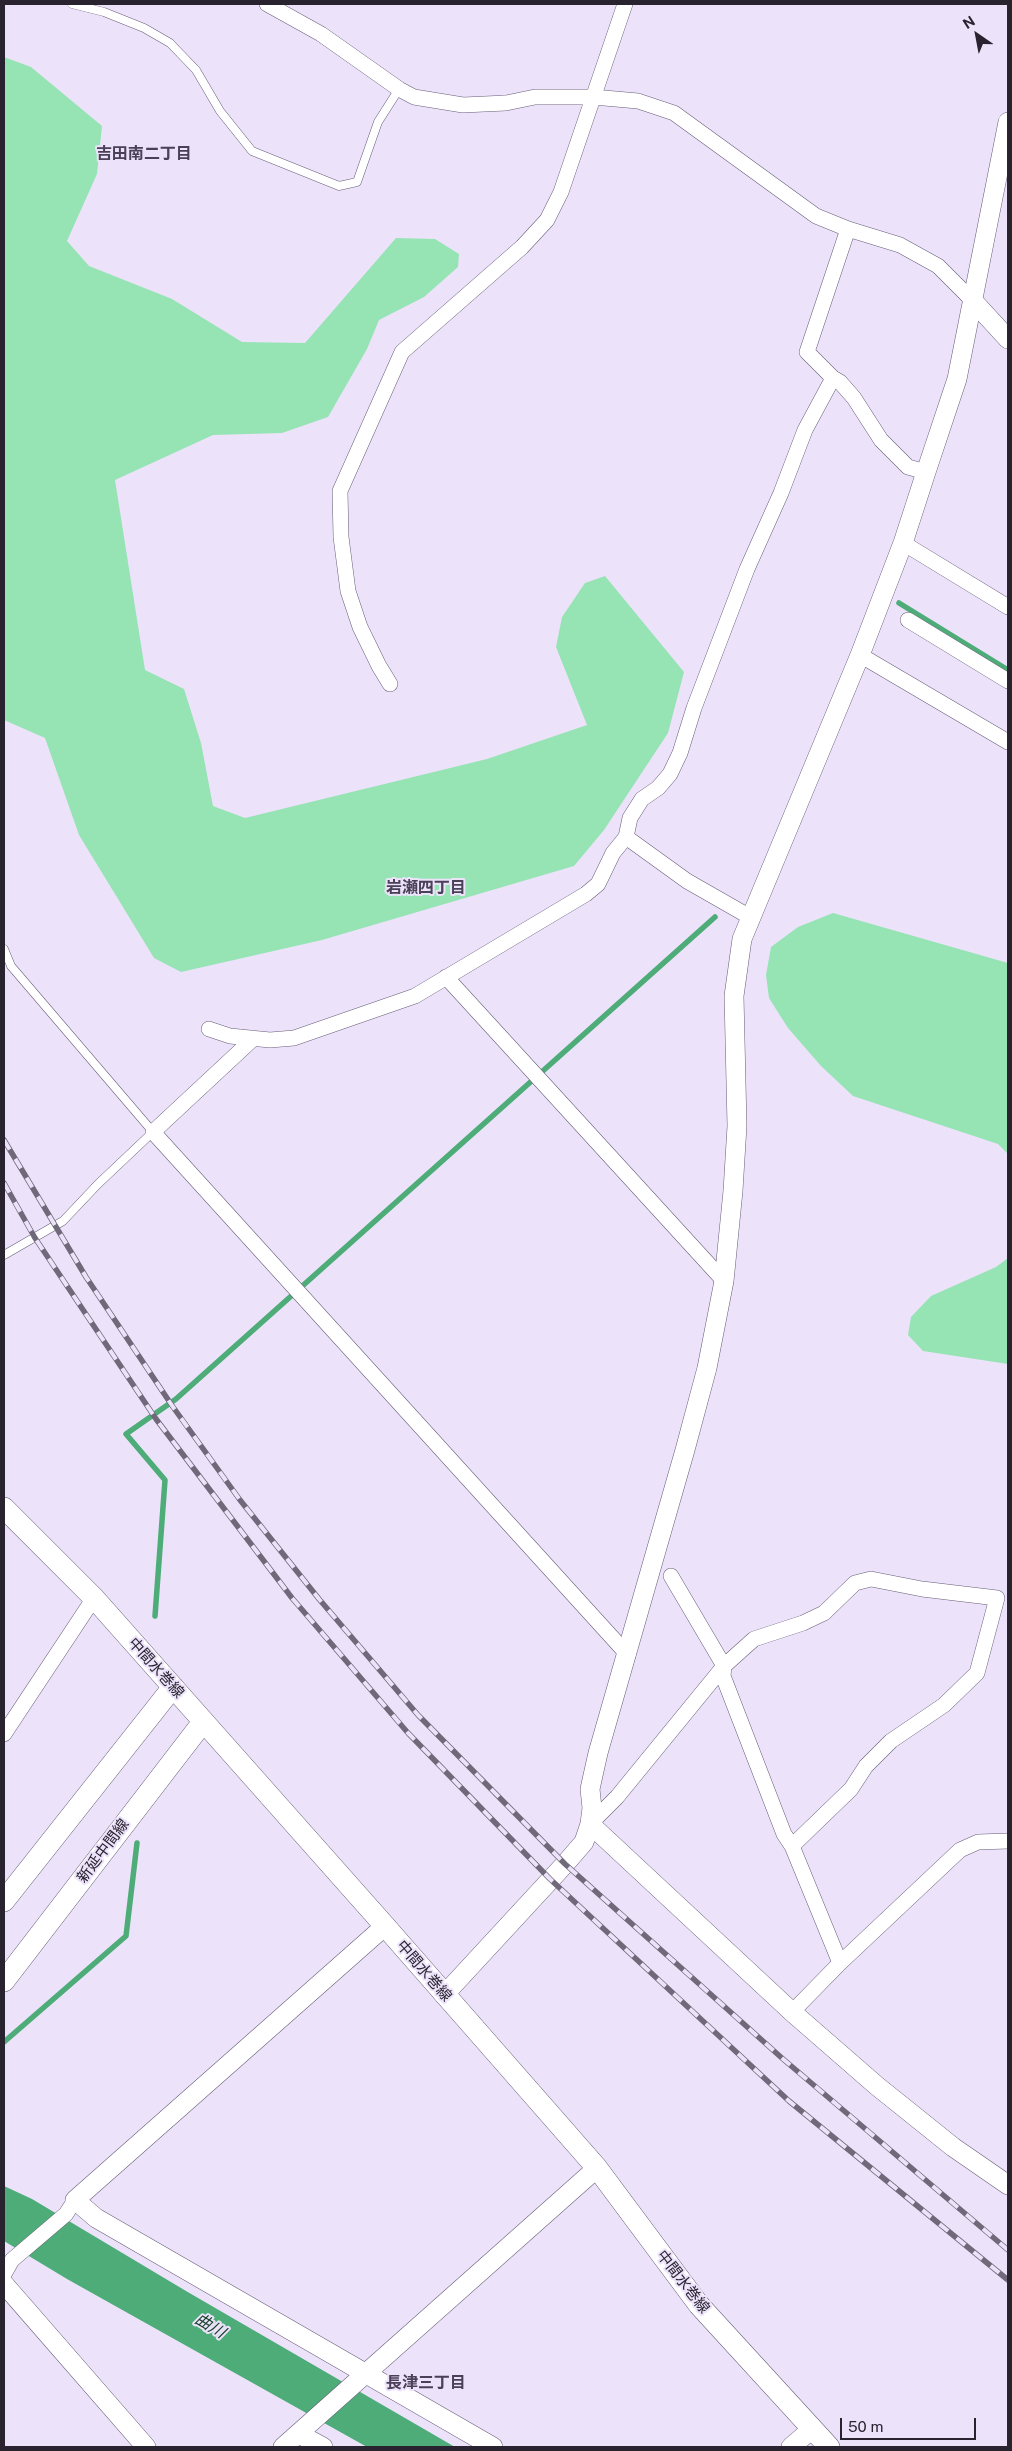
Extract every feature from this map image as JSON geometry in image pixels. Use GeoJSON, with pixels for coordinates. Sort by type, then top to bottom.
{"type":"FeatureCollection","features":[{"type":"Feature","properties":{"kind":"main road","name":"中間水巻線"},"geometry":{"type":"LineString","coordinates":[[4,1508],[94,1598],[385,1926],[597,2168],[699,2305],[829,2447]]}},
{"type":"Feature","properties":{"kind":"main road"},"geometry":{"type":"LineString","coordinates":[[4,1901],[173,1687]]}},
{"type":"Feature","properties":{"kind":"main road","name":"新延中間線"},"geometry":{"type":"LineString","coordinates":[[4,1981],[203,1722]]}},
{"type":"Feature","properties":{"kind":"street"},"geometry":{"type":"LineString","coordinates":[[267,4],[321,34],[399,89],[414,97],[463,105],[506,104],[535,97],[593,97],[638,101],[674,113],[816,216],[848,229],[900,245],[938,266],[1008,339]]}},
{"type":"Feature","properties":{"kind":"street"},"geometry":{"type":"LineString","coordinates":[[390,684],[360,627],[348,591],[341,537],[340,492],[402,352],[522,247],[547,220],[561,192],[625,4]]}},
{"type":"Feature","properties":{"kind":"street"},"geometry":{"type":"LineString","coordinates":[[444,1995],[584,1842],[590,1824],[592,1808],[590,1789],[598,1754],[628,1655],[707,1368],[724,1281],[737,1126],[734,996],[742,939],[860,656],[903,543],[957,379],[974,302],[1008,122]]}},
{"type":"Feature","properties":{"kind":"street"},"geometry":{"type":"LineString","coordinates":[[848,229],[807,352],[833,378],[840,382],[854,398],[882,440],[908,467],[926,472]]}},
{"type":"Feature","properties":{"kind":"street"},"geometry":{"type":"LineString","coordinates":[[209,1029],[230,1036],[270,1040],[294,1038],[415,996],[586,894],[598,884],[613,853],[626,838],[630,818],[642,799],[658,788],[670,774],[680,753],[694,708],[747,569],[781,493],[805,430],[833,378]]}},
{"type":"Feature","properties":{"kind":"street"},"geometry":{"type":"LineString","coordinates":[[903,543],[1008,607]]}},
{"type":"Feature","properties":{"kind":"street"},"geometry":{"type":"LineString","coordinates":[[908,620],[1008,681]]}},
{"type":"Feature","properties":{"kind":"street"},"geometry":{"type":"LineString","coordinates":[[860,656],[1008,742]]}},
{"type":"Feature","properties":{"kind":"street"},"geometry":{"type":"LineString","coordinates":[[626,838],[687,881],[750,917]]}},
{"type":"Feature","properties":{"kind":"street"},"geometry":{"type":"LineString","coordinates":[[446,977],[724,1281]]}},
{"type":"Feature","properties":{"kind":"street"},"geometry":{"type":"LineString","coordinates":[[254,1038],[153,1132],[628,1655]]}},
{"type":"Feature","properties":{"kind":"street"},"geometry":{"type":"LineString","coordinates":[[671,1576],[724,1666],[723,1676],[784,1834],[792,1846],[840,1963]]}},
{"type":"Feature","properties":{"kind":"street"},"geometry":{"type":"LineString","coordinates":[[590,1824],[617,1797],[724,1666],[754,1639],[803,1623],[824,1613],[855,1584],[871,1579],[922,1590],[997,1598],[978,1673],[944,1705],[891,1740],[866,1766],[851,1789],[792,1846]]}},
{"type":"Feature","properties":{"kind":"street"},"geometry":{"type":"LineString","coordinates":[[4,1734],[94,1598]]}},
{"type":"Feature","properties":{"kind":"street"},"geometry":{"type":"LineString","coordinates":[[590,1824],[792,2012],[877,2086],[938,2135],[1008,2184]]}},
{"type":"Feature","properties":{"kind":"street"},"geometry":{"type":"LineString","coordinates":[[792,2012],[840,1963],[960,1850],[978,1842],[1008,1841]]}},
{"type":"Feature","properties":{"kind":"street"},"geometry":{"type":"LineString","coordinates":[[4,2274],[12,2260],[70,2207],[385,1926]]}},
{"type":"Feature","properties":{"kind":"street"},"geometry":{"type":"LineString","coordinates":[[283,2447],[597,2168]]}},
{"type":"Feature","properties":{"kind":"street"},"geometry":{"type":"LineString","coordinates":[[70,2207],[96,2218],[361,2376],[493,2447]]}},
{"type":"Feature","properties":{"kind":"street"},"geometry":{"type":"LineString","coordinates":[[4,2284],[146,2447]]}},
{"type":"Feature","properties":{"kind":"street"},"geometry":{"type":"LineString","coordinates":[[304,2429],[323,2447]]}},
{"type":"Feature","properties":{"kind":"street"},"geometry":{"type":"LineString","coordinates":[[791,2447],[812,2429]]}},
{"type":"Feature","properties":{"kind":"lane"},"geometry":{"type":"LineString","coordinates":[[72,4],[104,12],[144,28],[170,43],[196,70],[220,111],[252,151],[339,186],[356,182],[378,122],[399,89]]}},
{"type":"Feature","properties":{"kind":"lane"},"geometry":{"type":"LineString","coordinates":[[4,950],[11,966],[153,1132],[98,1184],[63,1221],[4,1255]]}},
{"type":"Feature","properties":{"kind":"shaded area"},"geometry":{"type":"Polygon","coordinates":[[[4,57],[31,67],[102,126],[97,174],[67,241],[89,266],[172,299],[242,342],[305,343],[396,238],[435,239],[459,254],[458,267],[424,297],[379,320],[367,349],[328,417],[282,433],[213,435],[115,480],[145,670],[184,689],[201,743],[213,806],[245,818],[487,759],[587,725],[556,647],[562,617],[585,583],[605,576],[684,672],[668,733],[604,830],[574,866],[322,940],[181,972],[154,958],[79,835],[45,738],[4,720],[4,57]]]}},
{"type":"Feature","properties":{"kind":"shaded area"},"geometry":{"type":"Polygon","coordinates":[[[833,913],[1008,963],[1008,1154],[998,1144],[853,1096],[821,1066],[788,1028],[769,998],[766,975],[771,947],[798,927],[833,913]]]}},
{"type":"Feature","properties":{"kind":"shaded area"},"geometry":{"type":"Polygon","coordinates":[[[1008,1258],[1008,1364],[923,1351],[908,1335],[911,1317],[931,1296],[996,1267],[1008,1258]]]}},
{"type":"Feature","properties":{"kind":"water","name":"曲川"},"geometry":{"type":"Polygon","coordinates":[[[4,2186],[32,2199],[455,2447],[367,2447],[67,2279],[4,2241],[4,2186]]]}},
{"type":"Feature","properties":{"kind":"waterway"},"geometry":{"type":"LineString","coordinates":[[899,603],[1008,670]]}},
{"type":"Feature","properties":{"kind":"waterway"},"geometry":{"type":"LineString","coordinates":[[155,1616],[165,1480],[126,1434],[176,1399],[715,917]]}},
{"type":"Feature","properties":{"kind":"waterway"},"geometry":{"type":"LineString","coordinates":[[4,2042],[126,1936],[137,1843]]}},
{"type":"Feature","properties":{"kind":"railway"},"geometry":{"type":"LineString","coordinates":[[4,1140],[86,1277],[173,1407],[240,1500],[319,1599],[418,1715],[565,1864],[783,2059],[1008,2250]]}},
{"type":"Feature","properties":{"kind":"railway"},"geometry":{"type":"LineString","coordinates":[[4,1183],[35,1238],[156,1419],[292,1598],[408,1733],[550,1879],[789,2101],[1008,2280]]}},
{"type":"Feature","properties":{"kind":"district","name":"吉田南二丁目"},"geometry":{"type":"Point","coordinates":[144,154]}},
{"type":"Feature","properties":{"kind":"district","name":"岩瀬四丁目"},"geometry":{"type":"Point","coordinates":[426,888]}},
{"type":"Feature","properties":{"kind":"district","name":"長津三丁目"},"geometry":{"type":"Point","coordinates":[426,2383]}}]}
